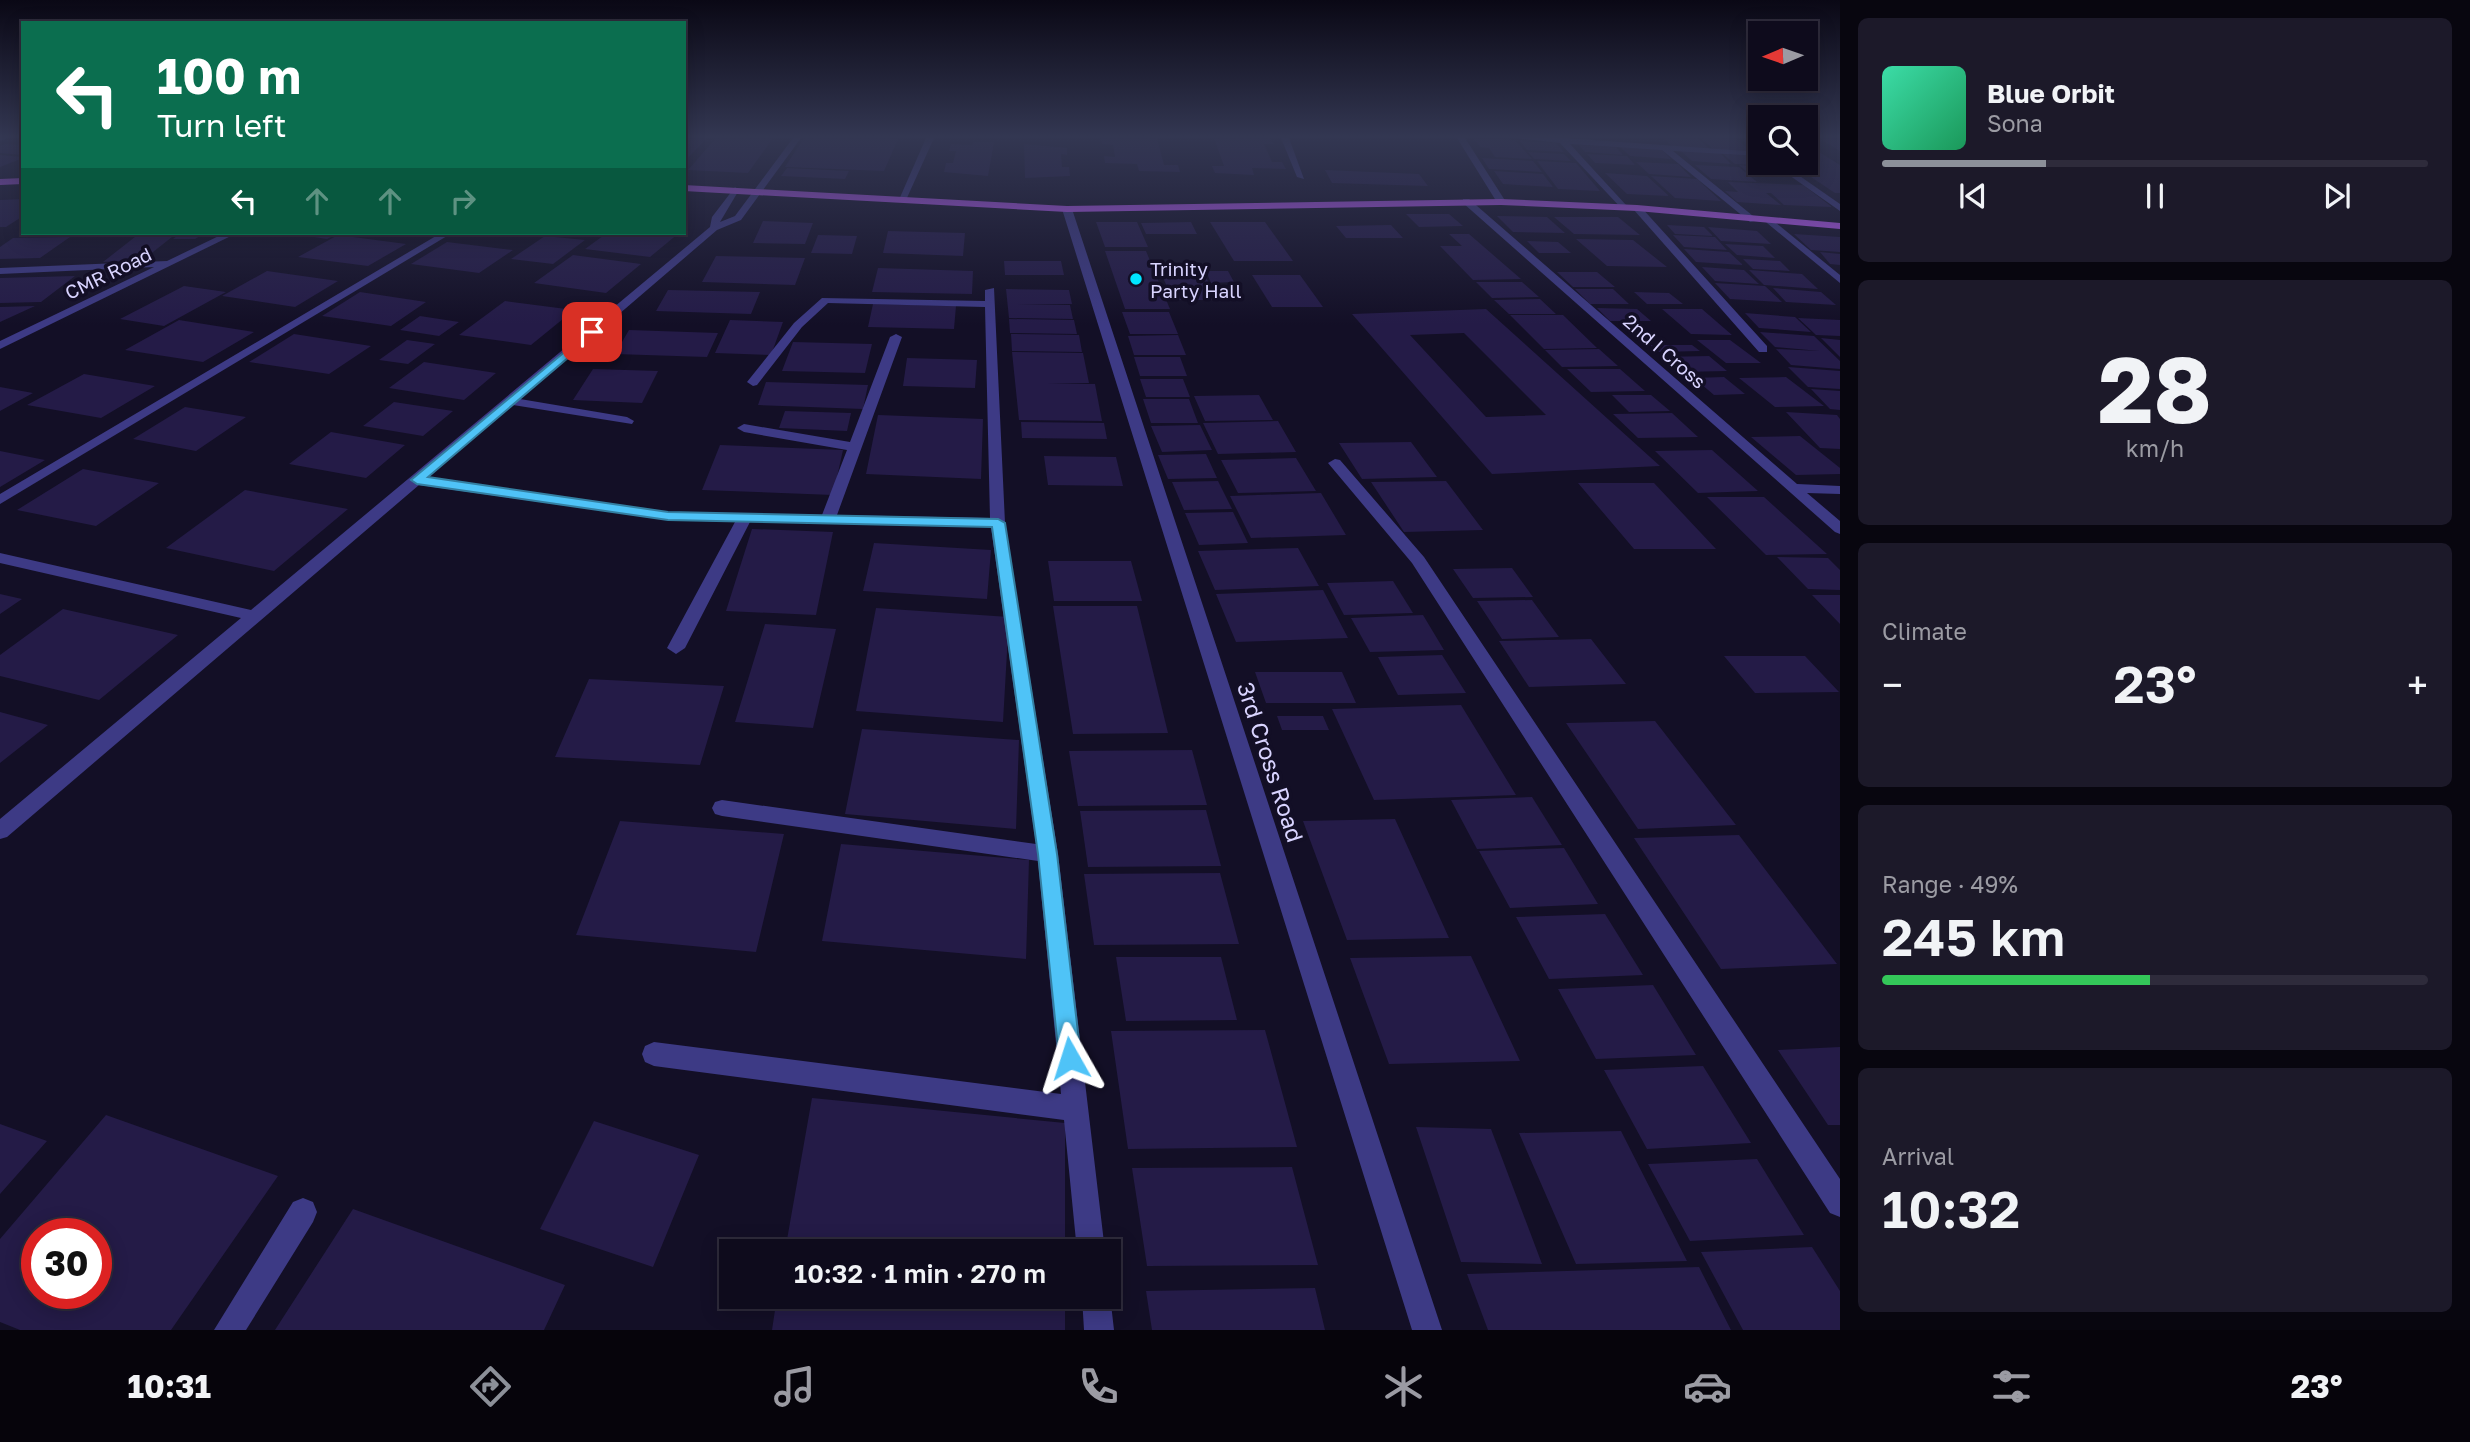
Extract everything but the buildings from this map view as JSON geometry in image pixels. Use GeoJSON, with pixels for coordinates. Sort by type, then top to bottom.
{"type":"FeatureCollection","features":[{"type":"Feature","properties":{"kind":"main road"},"geometry":{"type":"LineString","coordinates":[[902,200],[1067,209],[1466,201],[1623,207],[1840,226]]}},
{"type":"Feature","properties":{"kind":"street"},"geometry":{"type":"LineString","coordinates":[[714,228],[717,217],[728,200]]}},
{"type":"Feature","properties":{"kind":"street"},"geometry":{"type":"LineString","coordinates":[[0,831],[714,228],[738,218],[753,200]]}},
{"type":"Feature","properties":{"kind":"street"},"geometry":{"type":"LineString","coordinates":[[1617,200],[1623,207]]}},
{"type":"Feature","properties":{"kind":"street"},"geometry":{"type":"LineString","coordinates":[[1728,200],[1752,220]]}},
{"type":"Feature","properties":{"kind":"street","name":"2nd I Cross"},"geometry":{"type":"LineString","coordinates":[[1466,201],[1840,529]]}},
{"type":"Feature","properties":{"kind":"street"},"geometry":{"type":"LineString","coordinates":[[1637,208],[1763,349]]}},
{"type":"Feature","properties":{"kind":"street","name":"3rd Cross Road"},"geometry":{"type":"LineString","coordinates":[[1067,209],[1427,1330]]}},
{"type":"Feature","properties":{"kind":"street"},"geometry":{"type":"LineString","coordinates":[[1770,221],[1840,280]]}},
{"type":"Feature","properties":{"kind":"street","name":"CMR Road"},"geometry":{"type":"LineString","coordinates":[[0,345],[228,235]]}},
{"type":"Feature","properties":{"kind":"street"},"geometry":{"type":"LineString","coordinates":[[0,500],[444,235]]}},
{"type":"Feature","properties":{"kind":"street"},"geometry":{"type":"LineString","coordinates":[[0,271],[171,263]]}},
{"type":"Feature","properties":{"kind":"street"},"geometry":{"type":"LineString","coordinates":[[753,382],[801,322],[818,303],[826,300],[989,297],[998,523],[1048,854],[1090,1239]]}},
{"type":"Feature","properties":{"kind":"street"},"geometry":{"type":"LineString","coordinates":[[827,521],[896,337]]}},
{"type":"Feature","properties":{"kind":"street"},"geometry":{"type":"LineString","coordinates":[[510,401],[627,421]]}},
{"type":"Feature","properties":{"kind":"street"},"geometry":{"type":"LineString","coordinates":[[744,428],[856,447]]}},
{"type":"Feature","properties":{"kind":"street"},"geometry":{"type":"LineString","coordinates":[[1335,463],[1418,560],[1840,1203]]}},
{"type":"Feature","properties":{"kind":"street"},"geometry":{"type":"LineString","coordinates":[[417,480],[668,516],[998,523]]}},
{"type":"Feature","properties":{"kind":"street"},"geometry":{"type":"LineString","coordinates":[[1793,488],[1840,491]]}},
{"type":"Feature","properties":{"kind":"street"},"geometry":{"type":"LineString","coordinates":[[676,648],[745,519]]}},
{"type":"Feature","properties":{"kind":"street"},"geometry":{"type":"LineString","coordinates":[[0,558],[256,616]]}},
{"type":"Feature","properties":{"kind":"street"},"geometry":{"type":"LineString","coordinates":[[722,808],[1048,854]]}},
{"type":"Feature","properties":{"kind":"street"},"geometry":{"type":"LineString","coordinates":[[654,1054],[1076,1109]]}},
{"type":"Feature","properties":{"kind":"street"},"geometry":{"type":"LineString","coordinates":[[229,1330],[303,1212]]}},
{"type":"Feature","properties":{"kind":"street"},"geometry":{"type":"LineString","coordinates":[[1097,1309],[1099,1330]]}},
{"type":"Feature","properties":{"kind":"place","name":"Trinity Party Hall"},"geometry":{"type":"Point","coordinates":[1136,279]}},
{"type":"Feature","properties":{"kind":"route"},"geometry":{"type":"LineString","coordinates":[[592,332],[417,480],[668,516],[998,523],[1048,854],[1070,1058]]}}]}
